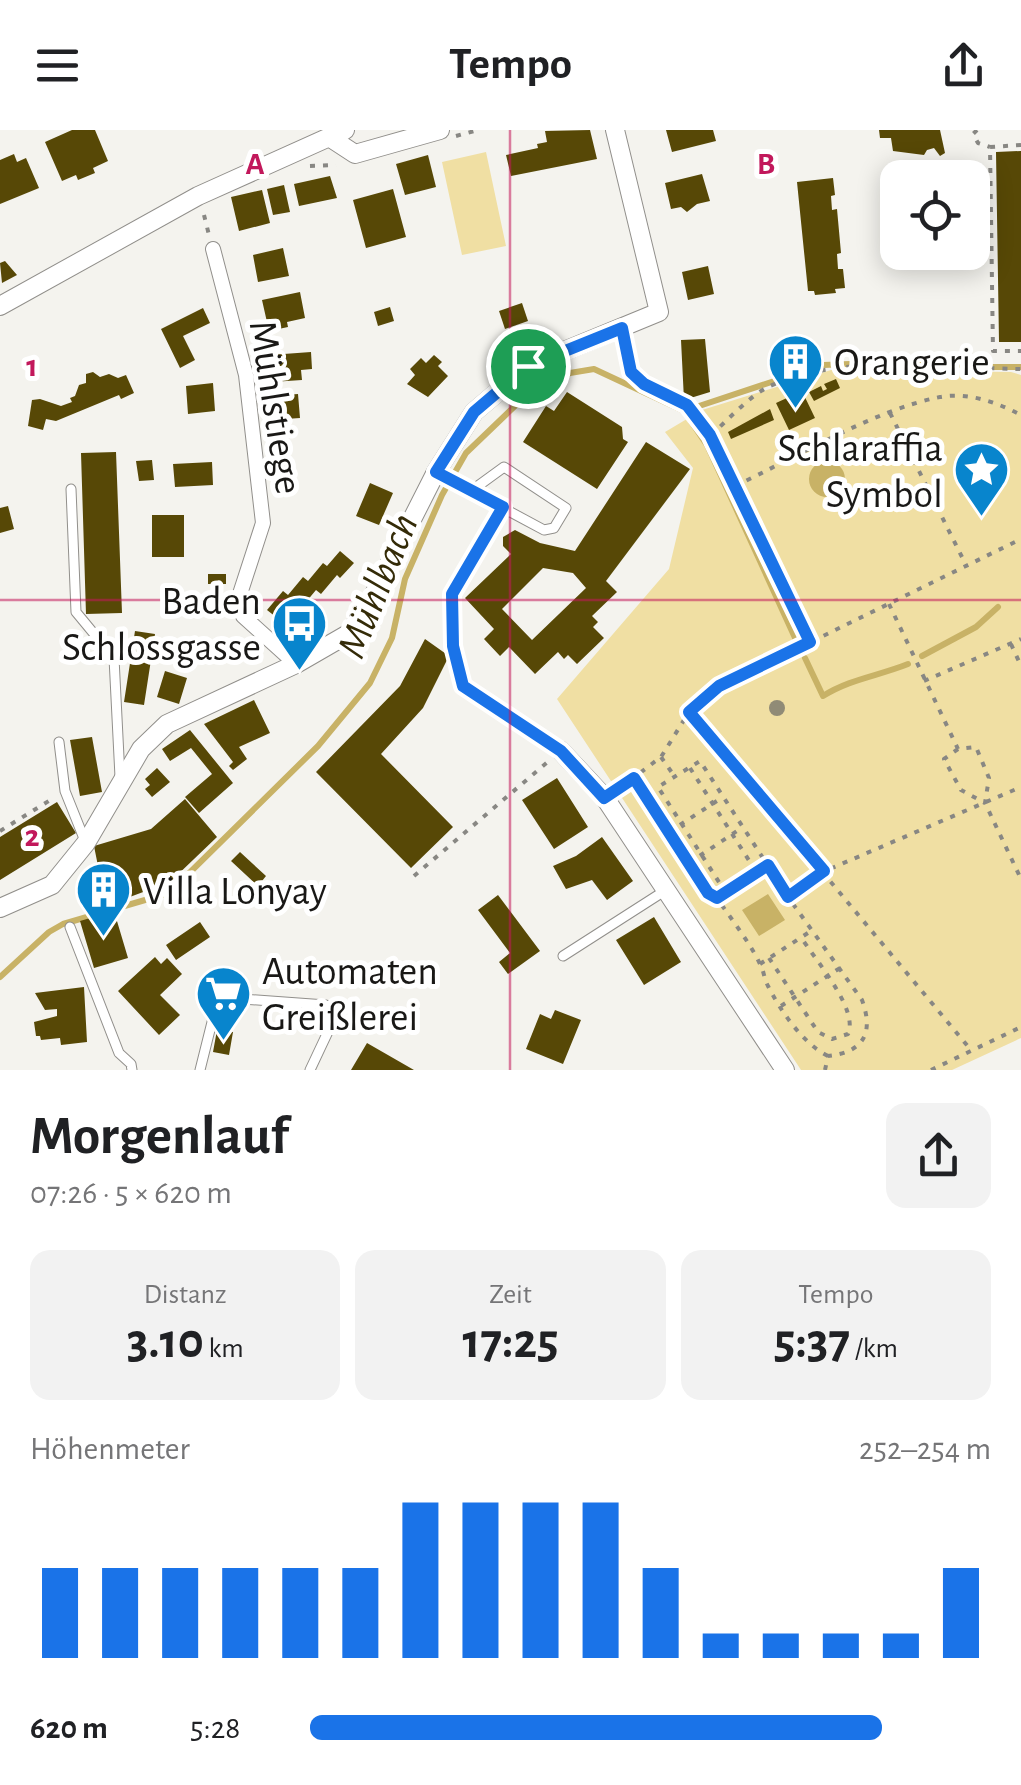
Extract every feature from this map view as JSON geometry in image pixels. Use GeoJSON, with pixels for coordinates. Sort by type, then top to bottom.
{"type":"FeatureCollection","features":[{"type":"Feature","properties":{"kind":"street"},"geometry":{"type":"LineString","coordinates":[[0,306],[198,196],[337,133],[355,154],[440,130]]}},
{"type":"Feature","properties":{"kind":"street"},"geometry":{"type":"LineString","coordinates":[[0,908],[52,885],[86,844],[141,749],[167,724],[296,664],[348,634],[366,610],[474,412],[528,366],[659,312],[615,130]]}},
{"type":"Feature","properties":{"kind":"street","name":"Mühlstiege"},"geometry":{"type":"LineString","coordinates":[[213,250],[246,375],[262,523],[238,600],[243,616],[296,664]]}},
{"type":"Feature","properties":{"kind":"street"},"geometry":{"type":"LineString","coordinates":[[561,751],[604,798],[784,1070]]}},
{"type":"Feature","properties":{"kind":"lane"},"geometry":{"type":"LineString","coordinates":[[440,474],[471,491],[503,507],[544,530],[554,528],[566,508],[504,467],[471,491]]}},
{"type":"Feature","properties":{"kind":"lane"},"geometry":{"type":"LineString","coordinates":[[71,490],[76,612],[114,658],[120,780]]}},
{"type":"Feature","properties":{"kind":"lane"},"geometry":{"type":"LineString","coordinates":[[503,507],[452,594],[453,646],[463,686],[561,751]]}},
{"type":"Feature","properties":{"kind":"lane"},"geometry":{"type":"LineString","coordinates":[[59,742],[64,791],[86,844]]}},
{"type":"Feature","properties":{"kind":"lane"},"geometry":{"type":"LineString","coordinates":[[563,956],[666,890]]}},
{"type":"Feature","properties":{"kind":"lane"},"geometry":{"type":"LineString","coordinates":[[70,927],[119,1054],[131,1064],[132,1070]]}},
{"type":"Feature","properties":{"kind":"lane"},"geometry":{"type":"LineString","coordinates":[[200,1070],[212,1018],[228,998],[326,1005],[334,1019],[310,1070]]}},
{"type":"Feature","properties":{"kind":"path"},"geometry":{"type":"LineString","coordinates":[[976,130],[973,134],[978,143],[990,148],[1021,144]]}},
{"type":"Feature","properties":{"kind":"path"},"geometry":{"type":"LineString","coordinates":[[990,148],[993,351],[1021,351]]}},
{"type":"Feature","properties":{"kind":"path"},"geometry":{"type":"LineString","coordinates":[[198,196],[213,250]]}},
{"type":"Feature","properties":{"kind":"path"},"geometry":{"type":"LineString","coordinates":[[622,328],[631,372],[644,384],[687,405],[710,435],[810,642]]}},
{"type":"Feature","properties":{"kind":"path"},"geometry":{"type":"LineString","coordinates":[[852,355],[853,367]]}},
{"type":"Feature","properties":{"kind":"path"},"geometry":{"type":"LineString","coordinates":[[710,435],[766,388],[822,368],[928,365],[1021,369]]}},
{"type":"Feature","properties":{"kind":"path"},"geometry":{"type":"LineString","coordinates":[[735,486],[890,413],[943,396],[992,400],[1021,414]]}},
{"type":"Feature","properties":{"kind":"path"},"geometry":{"type":"LineString","coordinates":[[890,413],[966,566]]}},
{"type":"Feature","properties":{"kind":"path"},"geometry":{"type":"LineString","coordinates":[[604,798],[661,757],[689,712],[719,686],[1021,538]]}},
{"type":"Feature","properties":{"kind":"path"},"geometry":{"type":"LineString","coordinates":[[888,604],[958,749]]}},
{"type":"Feature","properties":{"kind":"path"},"geometry":{"type":"LineString","coordinates":[[924,681],[1021,639]]}},
{"type":"Feature","properties":{"kind":"path"},"geometry":{"type":"LineString","coordinates":[[1011,644],[1021,666]]}},
{"type":"Feature","properties":{"kind":"path"},"geometry":{"type":"LineString","coordinates":[[689,712],[972,1050]]}},
{"type":"Feature","properties":{"kind":"path"},"geometry":{"type":"LineString","coordinates":[[985,804],[989,778],[976,747],[958,749],[944,759],[961,790],[985,804],[1021,879]]}},
{"type":"Feature","properties":{"kind":"path"},"geometry":{"type":"LineString","coordinates":[[414,876],[561,751]]}},
{"type":"Feature","properties":{"kind":"path"},"geometry":{"type":"LineString","coordinates":[[661,757],[675,777]]}},
{"type":"Feature","properties":{"kind":"path"},"geometry":{"type":"LineString","coordinates":[[634,778],[708,893],[717,898],[760,964],[766,984],[806,1040],[828,1056],[842,1054],[862,1042],[868,1032],[862,1000],[788,897],[700,761],[658,787],[726,892]]}},
{"type":"Feature","properties":{"kind":"path"},"geometry":{"type":"LineString","coordinates":[[690,768],[757,873]]}},
{"type":"Feature","properties":{"kind":"path"},"geometry":{"type":"LineString","coordinates":[[788,897],[824,871],[1021,787]]}},
{"type":"Feature","properties":{"kind":"path"},"geometry":{"type":"LineString","coordinates":[[0,831],[64,791]]}},
{"type":"Feature","properties":{"kind":"path"},"geometry":{"type":"LineString","coordinates":[[669,832],[723,797]]}},
{"type":"Feature","properties":{"kind":"path"},"geometry":{"type":"LineString","coordinates":[[688,864],[743,827]]}},
{"type":"Feature","properties":{"kind":"path"},"geometry":{"type":"LineString","coordinates":[[717,898],[768,865]]}},
{"type":"Feature","properties":{"kind":"path"},"geometry":{"type":"LineString","coordinates":[[760,964],[812,930]]}},
{"type":"Feature","properties":{"kind":"path"},"geometry":{"type":"LineString","coordinates":[[768,958],[818,1032],[832,1039],[848,1034],[852,1025],[849,1008],[801,937]]}},
{"type":"Feature","properties":{"kind":"path"},"geometry":{"type":"LineString","coordinates":[[781,1006],[840,968]]}},
{"type":"Feature","properties":{"kind":"path"},"geometry":{"type":"LineString","coordinates":[[849,1008],[862,1000]]}},
{"type":"Feature","properties":{"kind":"path"},"geometry":{"type":"LineString","coordinates":[[931,1070],[1021,1027]]}},
{"type":"Feature","properties":{"kind":"path"},"geometry":{"type":"LineString","coordinates":[[806,1040],[818,1032]]}},
{"type":"Feature","properties":{"kind":"path"},"geometry":{"type":"LineString","coordinates":[[825,1070],[828,1056]]}},
{"type":"Feature","properties":{"kind":"shaded area"},"geometry":{"type":"Polygon","coordinates":[[[486,152],[506,246],[462,255],[442,162],[486,152]]]}},
{"type":"Feature","properties":{"kind":"shaded area"},"geometry":{"type":"Polygon","coordinates":[[[831,370],[1021,375],[1021,1038],[952,1070],[801,1070],[557,699],[669,569],[693,468],[665,432],[702,410],[831,370]]]}},
{"type":"Feature","properties":{"kind":"shaded area"},"geometry":{"type":"Polygon","coordinates":[[[827,461],[840,466],[845,479],[840,492],[827,497],[814,492],[809,479],[814,466],[827,461]]]}},
{"type":"Feature","properties":{"kind":"shaded area"},"geometry":{"type":"Polygon","coordinates":[[[768,894],[785,920],[759,936],[742,910],[768,894]]]}},
{"type":"Feature","properties":{"kind":"building"},"geometry":{"type":"Polygon","coordinates":[[[72,130],[95,130],[108,161],[93,168],[95,173],[62,181],[45,142],[72,130]]]}},
{"type":"Feature","properties":{"kind":"building"},"geometry":{"type":"Polygon","coordinates":[[[590,130],[597,159],[511,176],[506,155],[538,148],[537,144],[547,142],[545,131],[590,130]]]}},
{"type":"Feature","properties":{"kind":"building"},"geometry":{"type":"Polygon","coordinates":[[[666,130],[713,130],[716,141],[672,152],[666,130]]]}},
{"type":"Feature","properties":{"kind":"building"},"geometry":{"type":"Polygon","coordinates":[[[879,130],[940,130],[945,153],[940,156],[934,148],[924,155],[893,151],[891,138],[880,138],[879,130]]]}},
{"type":"Feature","properties":{"kind":"building"},"geometry":{"type":"Polygon","coordinates":[[[1021,151],[1021,342],[999,342],[996,152],[1021,151]]]}},
{"type":"Feature","properties":{"kind":"building"},"geometry":{"type":"Polygon","coordinates":[[[14,154],[17,162],[26,158],[39,188],[0,204],[0,160],[14,154]]]}},
{"type":"Feature","properties":{"kind":"building"},"geometry":{"type":"Polygon","coordinates":[[[428,155],[436,187],[405,195],[396,164],[428,155]]]}},
{"type":"Feature","properties":{"kind":"building"},"geometry":{"type":"Polygon","coordinates":[[[702,174],[710,201],[687,212],[681,207],[671,209],[665,183],[702,174]]]}},
{"type":"Feature","properties":{"kind":"building"},"geometry":{"type":"Polygon","coordinates":[[[330,176],[337,198],[299,206],[294,184],[330,176]]]}},
{"type":"Feature","properties":{"kind":"building"},"geometry":{"type":"Polygon","coordinates":[[[833,178],[832,210],[837,209],[841,253],[837,254],[838,269],[843,269],[845,288],[815,295],[808,291],[797,182],[833,178]]]}},
{"type":"Feature","properties":{"kind":"building"},"geometry":{"type":"Polygon","coordinates":[[[284,185],[290,212],[273,215],[267,189],[284,185]]]}},
{"type":"Feature","properties":{"kind":"building"},"geometry":{"type":"Polygon","coordinates":[[[393,189],[406,237],[366,248],[353,200],[393,189]]]}},
{"type":"Feature","properties":{"kind":"building"},"geometry":{"type":"Polygon","coordinates":[[[262,190],[270,223],[239,231],[231,197],[262,190]]]}},
{"type":"Feature","properties":{"kind":"building"},"geometry":{"type":"Polygon","coordinates":[[[283,248],[289,276],[258,282],[253,255],[283,248]]]}},
{"type":"Feature","properties":{"kind":"building"},"geometry":{"type":"Polygon","coordinates":[[[5,261],[17,275],[2,283],[0,263],[5,261]]]}},
{"type":"Feature","properties":{"kind":"building"},"geometry":{"type":"Polygon","coordinates":[[[708,266],[714,294],[688,300],[682,272],[708,266]]]}},
{"type":"Feature","properties":{"kind":"building"},"geometry":{"type":"Polygon","coordinates":[[[300,292],[305,318],[269,331],[262,300],[300,292]]]}},
{"type":"Feature","properties":{"kind":"building"},"geometry":{"type":"Polygon","coordinates":[[[522,303],[528,321],[505,329],[499,311],[522,303]]]}},
{"type":"Feature","properties":{"kind":"building"},"geometry":{"type":"Polygon","coordinates":[[[390,307],[394,321],[378,326],[374,312],[390,307]]]}},
{"type":"Feature","properties":{"kind":"building"},"geometry":{"type":"Polygon","coordinates":[[[203,308],[210,323],[183,336],[195,360],[180,368],[161,329],[203,308]]]}},
{"type":"Feature","properties":{"kind":"building"},"geometry":{"type":"Polygon","coordinates":[[[705,339],[710,392],[684,400],[681,340],[705,339]]]}},
{"type":"Feature","properties":{"kind":"building"},"geometry":{"type":"Polygon","coordinates":[[[311,352],[312,369],[301,370],[302,380],[272,382],[270,355],[311,352]]]}},
{"type":"Feature","properties":{"kind":"building"},"geometry":{"type":"Polygon","coordinates":[[[434,355],[448,376],[428,397],[407,384],[415,375],[410,369],[421,358],[426,363],[434,355]]]}},
{"type":"Feature","properties":{"kind":"building"},"geometry":{"type":"Polygon","coordinates":[[[93,372],[100,377],[126,375],[134,393],[121,399],[119,395],[56,421],[46,419],[43,430],[28,426],[32,400],[61,406],[72,402],[70,398],[79,385],[86,383],[86,374],[93,372]]]}},
{"type":"Feature","properties":{"kind":"building"},"geometry":{"type":"Polygon","coordinates":[[[836,379],[840,388],[814,401],[809,392],[821,386],[823,391],[827,389],[824,384],[836,379]]]}},
{"type":"Feature","properties":{"kind":"building"},"geometry":{"type":"Polygon","coordinates":[[[213,383],[215,411],[188,414],[186,386],[213,383]]]}},
{"type":"Feature","properties":{"kind":"building","name":"Orangerie"},"geometry":{"type":"Polygon","coordinates":[[[802,391],[815,418],[789,430],[776,403],[802,391]]]}},
{"type":"Feature","properties":{"kind":"building"},"geometry":{"type":"Polygon","coordinates":[[[567,392],[622,427],[623,439],[628,442],[597,489],[523,442],[546,406],[554,411],[567,392]]]}},
{"type":"Feature","properties":{"kind":"building"},"geometry":{"type":"Polygon","coordinates":[[[298,394],[300,418],[271,420],[270,396],[298,394]]]}},
{"type":"Feature","properties":{"kind":"building"},"geometry":{"type":"Polygon","coordinates":[[[770,409],[774,420],[731,439],[728,432],[770,409]]]}},
{"type":"Feature","properties":{"kind":"building"},"geometry":{"type":"Polygon","coordinates":[[[646,442],[690,469],[606,581],[617,592],[592,616],[598,622],[593,627],[604,638],[577,664],[558,652],[535,674],[509,647],[500,656],[484,639],[494,629],[465,598],[511,554],[503,546],[503,537],[515,530],[540,543],[575,551],[646,442]],[[543,568],[502,609],[532,640],[586,588],[573,573],[543,568]]]}},
{"type":"Feature","properties":{"kind":"building"},"geometry":{"type":"Polygon","coordinates":[[[116,452],[122,613],[86,614],[81,453],[116,452]]]}},
{"type":"Feature","properties":{"kind":"building"},"geometry":{"type":"Polygon","coordinates":[[[152,460],[154,480],[139,481],[136,461],[152,460]]]}},
{"type":"Feature","properties":{"kind":"building"},"geometry":{"type":"Polygon","coordinates":[[[212,462],[213,485],[175,487],[173,464],[212,462]]]}},
{"type":"Feature","properties":{"kind":"building"},"geometry":{"type":"Polygon","coordinates":[[[370,483],[393,493],[379,525],[356,516],[370,483]]]}},
{"type":"Feature","properties":{"kind":"building"},"geometry":{"type":"Polygon","coordinates":[[[8,506],[14,529],[0,533],[0,508],[8,506]]]}},
{"type":"Feature","properties":{"kind":"building"},"geometry":{"type":"Polygon","coordinates":[[[152,515],[184,515],[184,557],[152,557],[152,515]]]}},
{"type":"Feature","properties":{"kind":"building"},"geometry":{"type":"Polygon","coordinates":[[[340,551],[354,563],[321,594],[316,590],[301,608],[295,604],[281,621],[267,610],[283,591],[288,595],[303,577],[308,581],[340,551]]]}},
{"type":"Feature","properties":{"kind":"building"},"geometry":{"type":"Polygon","coordinates":[[[208,574],[226,574],[226,584],[208,584],[208,574]]]}},
{"type":"Feature","properties":{"kind":"building"},"geometry":{"type":"Polygon","coordinates":[[[135,631],[155,634],[144,705],[124,702],[135,631]]]}},
{"type":"Feature","properties":{"kind":"building"},"geometry":{"type":"Polygon","coordinates":[[[425,639],[449,656],[423,708],[381,754],[453,827],[411,868],[316,772],[400,686],[425,639]]]}},
{"type":"Feature","properties":{"kind":"building"},"geometry":{"type":"Polygon","coordinates":[[[165,671],[187,678],[179,704],[157,697],[165,671]]]}},
{"type":"Feature","properties":{"kind":"building"},"geometry":{"type":"Polygon","coordinates":[[[254,700],[270,733],[239,747],[247,759],[233,770],[229,766],[233,762],[204,724],[254,700]]]}},
{"type":"Feature","properties":{"kind":"building"},"geometry":{"type":"Polygon","coordinates":[[[190,730],[233,783],[199,813],[185,797],[212,774],[191,748],[170,761],[162,749],[190,730]]]}},
{"type":"Feature","properties":{"kind":"building"},"geometry":{"type":"Polygon","coordinates":[[[92,737],[102,792],[80,796],[70,740],[92,737]]]}},
{"type":"Feature","properties":{"kind":"building"},"geometry":{"type":"Polygon","coordinates":[[[157,768],[170,782],[152,797],[145,789],[150,785],[145,779],[157,768]]]}},
{"type":"Feature","properties":{"kind":"building"},"geometry":{"type":"Polygon","coordinates":[[[557,778],[588,827],[554,849],[522,800],[557,778]]]}},
{"type":"Feature","properties":{"kind":"building"},"geometry":{"type":"Polygon","coordinates":[[[185,799],[217,837],[170,882],[111,904],[105,901],[94,846],[151,829],[185,799]]]}},
{"type":"Feature","properties":{"kind":"building"},"geometry":{"type":"Polygon","coordinates":[[[57,802],[76,833],[0,880],[0,837],[57,802]]]}},
{"type":"Feature","properties":{"kind":"building"},"geometry":{"type":"Polygon","coordinates":[[[602,837],[633,881],[607,900],[592,880],[566,889],[553,866],[576,856],[602,837]]]}},
{"type":"Feature","properties":{"kind":"building"},"geometry":{"type":"Polygon","coordinates":[[[240,852],[266,876],[258,886],[231,861],[240,852]]]}},
{"type":"Feature","properties":{"kind":"building"},"geometry":{"type":"Polygon","coordinates":[[[498,895],[540,951],[508,974],[499,962],[510,953],[478,910],[498,895]]]}},
{"type":"Feature","properties":{"kind":"building","name":"Villa Lonyay"},"geometry":{"type":"Polygon","coordinates":[[[114,911],[128,958],[94,968],[80,921],[114,911]]]}},
{"type":"Feature","properties":{"kind":"building"},"geometry":{"type":"Polygon","coordinates":[[[654,917],[681,962],[644,985],[616,940],[654,917]]]}},
{"type":"Feature","properties":{"kind":"building"},"geometry":{"type":"Polygon","coordinates":[[[200,922],[210,937],[176,960],[166,945],[200,922]]]}},
{"type":"Feature","properties":{"kind":"building"},"geometry":{"type":"Polygon","coordinates":[[[155,957],[161,964],[167,958],[182,974],[160,995],[180,1015],[159,1035],[118,991],[155,957]]]}},
{"type":"Feature","properties":{"kind":"building"},"geometry":{"type":"Polygon","coordinates":[[[84,987],[87,1042],[61,1045],[60,1038],[41,1040],[36,1036],[34,1022],[57,1016],[57,1009],[45,1010],[35,993],[84,987]]]}},
{"type":"Feature","properties":{"kind":"building"},"geometry":{"type":"Polygon","coordinates":[[[555,1010],[581,1020],[563,1064],[526,1049],[540,1014],[551,1019],[555,1010]]]}},
{"type":"Feature","properties":{"kind":"building","name":"Automaten Greißlerei"},"geometry":{"type":"Polygon","coordinates":[[[217,1030],[233,1032],[229,1055],[213,1052],[217,1030]]]}},
{"type":"Feature","properties":{"kind":"building"},"geometry":{"type":"Polygon","coordinates":[[[367,1043],[414,1070],[351,1070],[367,1043]]]}},
{"type":"Feature","properties":{"kind":"waterway","name":"Mühlbach"},"geometry":{"type":"LineString","coordinates":[[0,977],[63,924],[169,893],[318,746],[370,683],[392,638],[405,579],[442,495],[466,453],[516,405],[570,373],[594,369],[684,411],[823,365],[930,361],[1021,367]]}},
{"type":"Feature","properties":{"kind":"waterway"},"geometry":{"type":"LineString","coordinates":[[684,411],[707,445],[796,640]]}},
{"type":"Feature","properties":{"kind":"waterway"},"geometry":{"type":"LineString","coordinates":[[922,656],[976,627],[998,607]]}},
{"type":"Feature","properties":{"kind":"waterway"},"geometry":{"type":"LineString","coordinates":[[805,658],[823,696],[908,664]]}},
{"type":"Feature","properties":{"kind":"place","name":"Orangerie"},"geometry":{"type":"Point","coordinates":[795,410]}},
{"type":"Feature","properties":{"kind":"place","name":"Schlaraffia Symbol"},"geometry":{"type":"Point","coordinates":[982,519]}},
{"type":"Feature","properties":{"kind":"place","name":"Baden Schlossgasse"},"geometry":{"type":"Point","coordinates":[300,672]}},
{"type":"Feature","properties":{"kind":"place","name":"Villa Lonyay"},"geometry":{"type":"Point","coordinates":[104,939]}},
{"type":"Feature","properties":{"kind":"place","name":"Automaten Greißlerei"},"geometry":{"type":"Point","coordinates":[223,1042]}},
{"type":"Feature","properties":{"kind":"route"},"geometry":{"type":"LineString","coordinates":[[622,328],[631,372],[644,384],[687,405],[710,435],[810,642],[719,686],[689,712],[824,871],[788,897],[768,865],[717,898],[708,893],[634,778],[604,798],[561,751],[463,686],[453,646],[452,594],[503,507],[436,472],[474,412],[528,366],[622,328]]}}]}
